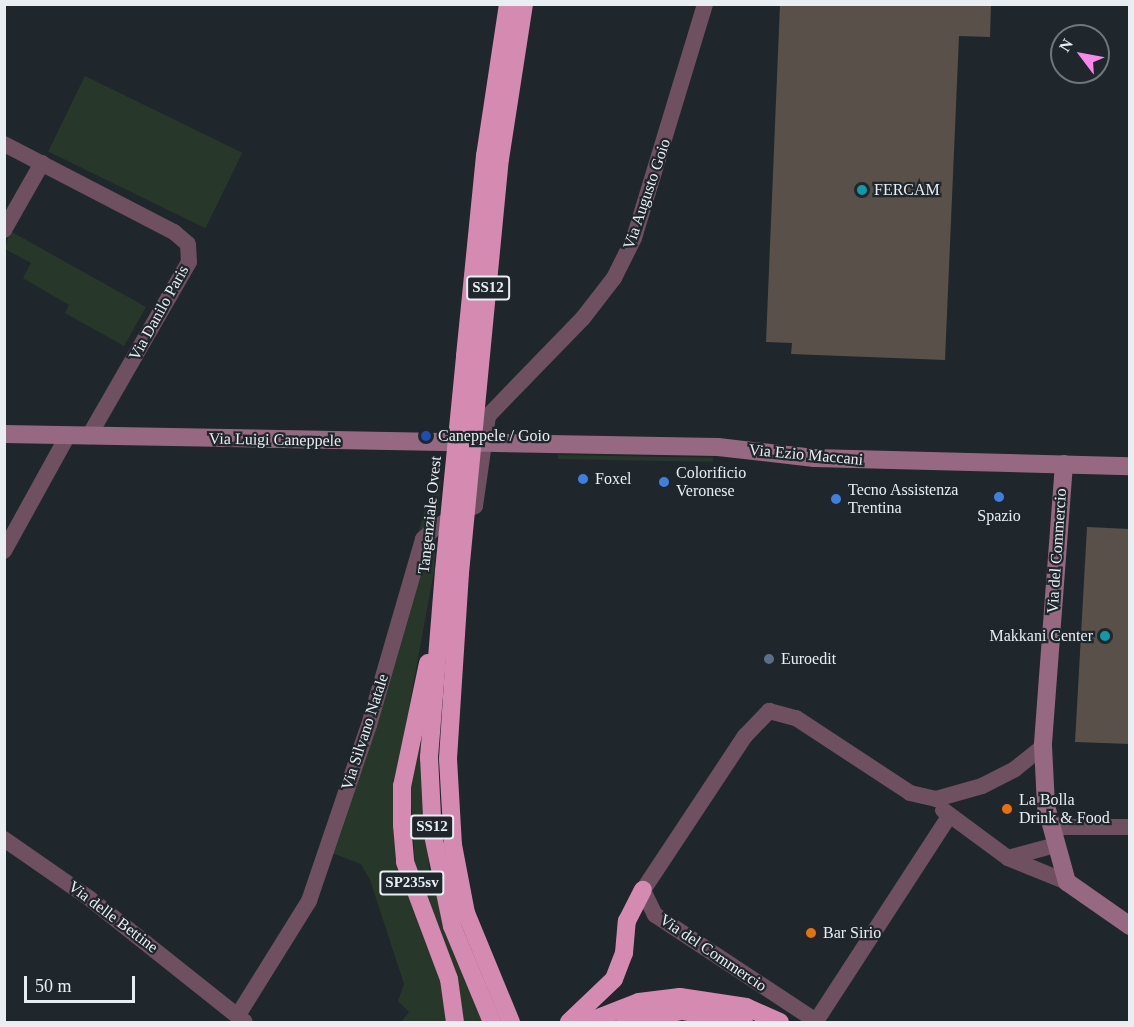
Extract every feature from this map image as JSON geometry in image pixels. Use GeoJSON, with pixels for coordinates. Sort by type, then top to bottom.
{"type":"FeatureCollection","features":[{"type":"Feature","properties":{"kind":"highway","name":"Tangenziale Ovest"},"geometry":{"type":"LineString","coordinates":[[508,4],[485,156],[452,572],[448,759],[453,845],[466,913],[511,1023]]}},
{"type":"Feature","properties":{"kind":"highway","name":"Tangenziale Ovest"},"geometry":{"type":"LineString","coordinates":[[492,1023],[452,926],[433,835],[429,757],[439,621],[452,572],[500,159],[524,4]]}},
{"type":"Feature","properties":{"kind":"highway","name":"SP235sv"},"geometry":{"type":"LineString","coordinates":[[439,621],[410,737],[402,786],[405,862],[449,979],[455,1023]]}},
{"type":"Feature","properties":{"kind":"highway"},"geometry":{"type":"LineString","coordinates":[[569,1023],[614,980],[624,953],[627,921],[643,890]]}},
{"type":"Feature","properties":{"kind":"highway"},"geometry":{"type":"LineString","coordinates":[[588,1023],[639,1002],[680,997],[746,1007],[780,1023]]}},
{"type":"Feature","properties":{"kind":"highway"},"geometry":{"type":"LineString","coordinates":[[625,1023],[682,1011],[744,1023]]}},
{"type":"Feature","properties":{"kind":"street","name":"Via Augusto Goio"},"geometry":{"type":"LineString","coordinates":[[482,450],[492,409],[574,328],[624,258],[659,164],[705,4]]}},
{"type":"Feature","properties":{"kind":"street","name":"Via Danilo Paris"},"geometry":{"type":"LineString","coordinates":[[4,144],[174,232],[188,244],[189,262],[89,436]]}},
{"type":"Feature","properties":{"kind":"street"},"geometry":{"type":"LineString","coordinates":[[4,230],[42,163]]}},
{"type":"Feature","properties":{"kind":"street","name":"Via Luigi Caneppele"},"geometry":{"type":"LineString","coordinates":[[4,434],[482,450]]}},
{"type":"Feature","properties":{"kind":"street"},"geometry":{"type":"LineString","coordinates":[[4,551],[68,435]]}},
{"type":"Feature","properties":{"kind":"street","name":"Via Ezio Maccani"},"geometry":{"type":"LineString","coordinates":[[482,450],[718,447],[814,458],[1130,466]]}},
{"type":"Feature","properties":{"kind":"street","name":"Via Silvano Natale"},"geometry":{"type":"LineString","coordinates":[[242,1019],[309,902],[369,725],[423,539],[436,526],[475,506],[482,450]]}},
{"type":"Feature","properties":{"kind":"street","name":"Via del Commercio"},"geometry":{"type":"LineString","coordinates":[[1064,464],[1043,746],[1054,836],[1067,882]]}},
{"type":"Feature","properties":{"kind":"street"},"geometry":{"type":"LineString","coordinates":[[643,890],[746,736],[769,711],[796,718],[910,793],[936,799],[982,786],[1015,769],[1043,746]]}},
{"type":"Feature","properties":{"kind":"street"},"geometry":{"type":"LineString","coordinates":[[936,799],[948,818],[1008,858],[1067,882],[1130,926]]}},
{"type":"Feature","properties":{"kind":"street","name":"Via del Commercio"},"geometry":{"type":"LineString","coordinates":[[643,890],[655,915],[816,1021],[948,818]]}},
{"type":"Feature","properties":{"kind":"street"},"geometry":{"type":"LineString","coordinates":[[1008,858],[1054,836],[1130,827]]}},
{"type":"Feature","properties":{"kind":"street","name":"Via delle Bettine"},"geometry":{"type":"LineString","coordinates":[[4,839],[89,898],[242,1019]]}},
{"type":"Feature","properties":{"kind":"green space"},"geometry":{"type":"Polygon","coordinates":[[[85,76],[242,153],[205,228],[48,151],[85,76]]]}},
{"type":"Feature","properties":{"kind":"green space"},"geometry":{"type":"Polygon","coordinates":[[[10,231],[146,307],[124,346],[65,313],[69,305],[23,278],[31,263],[5,249],[10,231]]]}},
{"type":"Feature","properties":{"kind":"green space"},"geometry":{"type":"Polygon","coordinates":[[[558,455],[713,458],[713,462],[558,459],[558,455]]]}},
{"type":"Feature","properties":{"kind":"green space"},"geometry":{"type":"Polygon","coordinates":[[[441,478],[438,515],[425,525],[413,551],[428,499],[441,478]]]}},
{"type":"Feature","properties":{"kind":"green space"},"geometry":{"type":"Polygon","coordinates":[[[436,535],[434,571],[400,757],[404,881],[440,975],[450,1022],[401,1022],[409,1012],[398,1001],[404,984],[370,880],[361,864],[332,853],[425,545],[436,535]]]}},
{"type":"Feature","properties":{"kind":"green space"},"geometry":{"type":"Polygon","coordinates":[[[421,741],[429,869],[453,952],[483,1022],[464,1022],[458,987],[415,865],[410,784],[421,741]]]}},
{"type":"Feature","properties":{"kind":"building","name":"FERCAM"},"geometry":{"type":"Polygon","coordinates":[[[780,4],[991,4],[990,37],[959,36],[945,360],[791,354],[792,343],[766,342],[780,4]]]}},
{"type":"Feature","properties":{"kind":"building","name":"Makkani Center"},"geometry":{"type":"Polygon","coordinates":[[[1087,527],[1130,529],[1130,744],[1075,742],[1087,527]]]}},
{"type":"Feature","properties":{"kind":"place","name":"FERCAM"},"geometry":{"type":"Point","coordinates":[862,190]}},
{"type":"Feature","properties":{"kind":"place","name":"Caneppele / Goio"},"geometry":{"type":"Point","coordinates":[426,436]}},
{"type":"Feature","properties":{"kind":"place","name":"Foxel"},"geometry":{"type":"Point","coordinates":[583,479]}},
{"type":"Feature","properties":{"kind":"place","name":"Colorificio Veronese"},"geometry":{"type":"Point","coordinates":[664,482]}},
{"type":"Feature","properties":{"kind":"place","name":"Spazio"},"geometry":{"type":"Point","coordinates":[999,497]}},
{"type":"Feature","properties":{"kind":"place","name":"Tecno Assistenza Trentina"},"geometry":{"type":"Point","coordinates":[836,499]}},
{"type":"Feature","properties":{"kind":"place","name":"Makkani Center"},"geometry":{"type":"Point","coordinates":[1105,636]}},
{"type":"Feature","properties":{"kind":"place","name":"Euroedit"},"geometry":{"type":"Point","coordinates":[769,659]}},
{"type":"Feature","properties":{"kind":"place","name":"La Bolla Drink & Food"},"geometry":{"type":"Point","coordinates":[1007,809]}},
{"type":"Feature","properties":{"kind":"place","name":"Bar Sirio"},"geometry":{"type":"Point","coordinates":[811,933]}}]}
